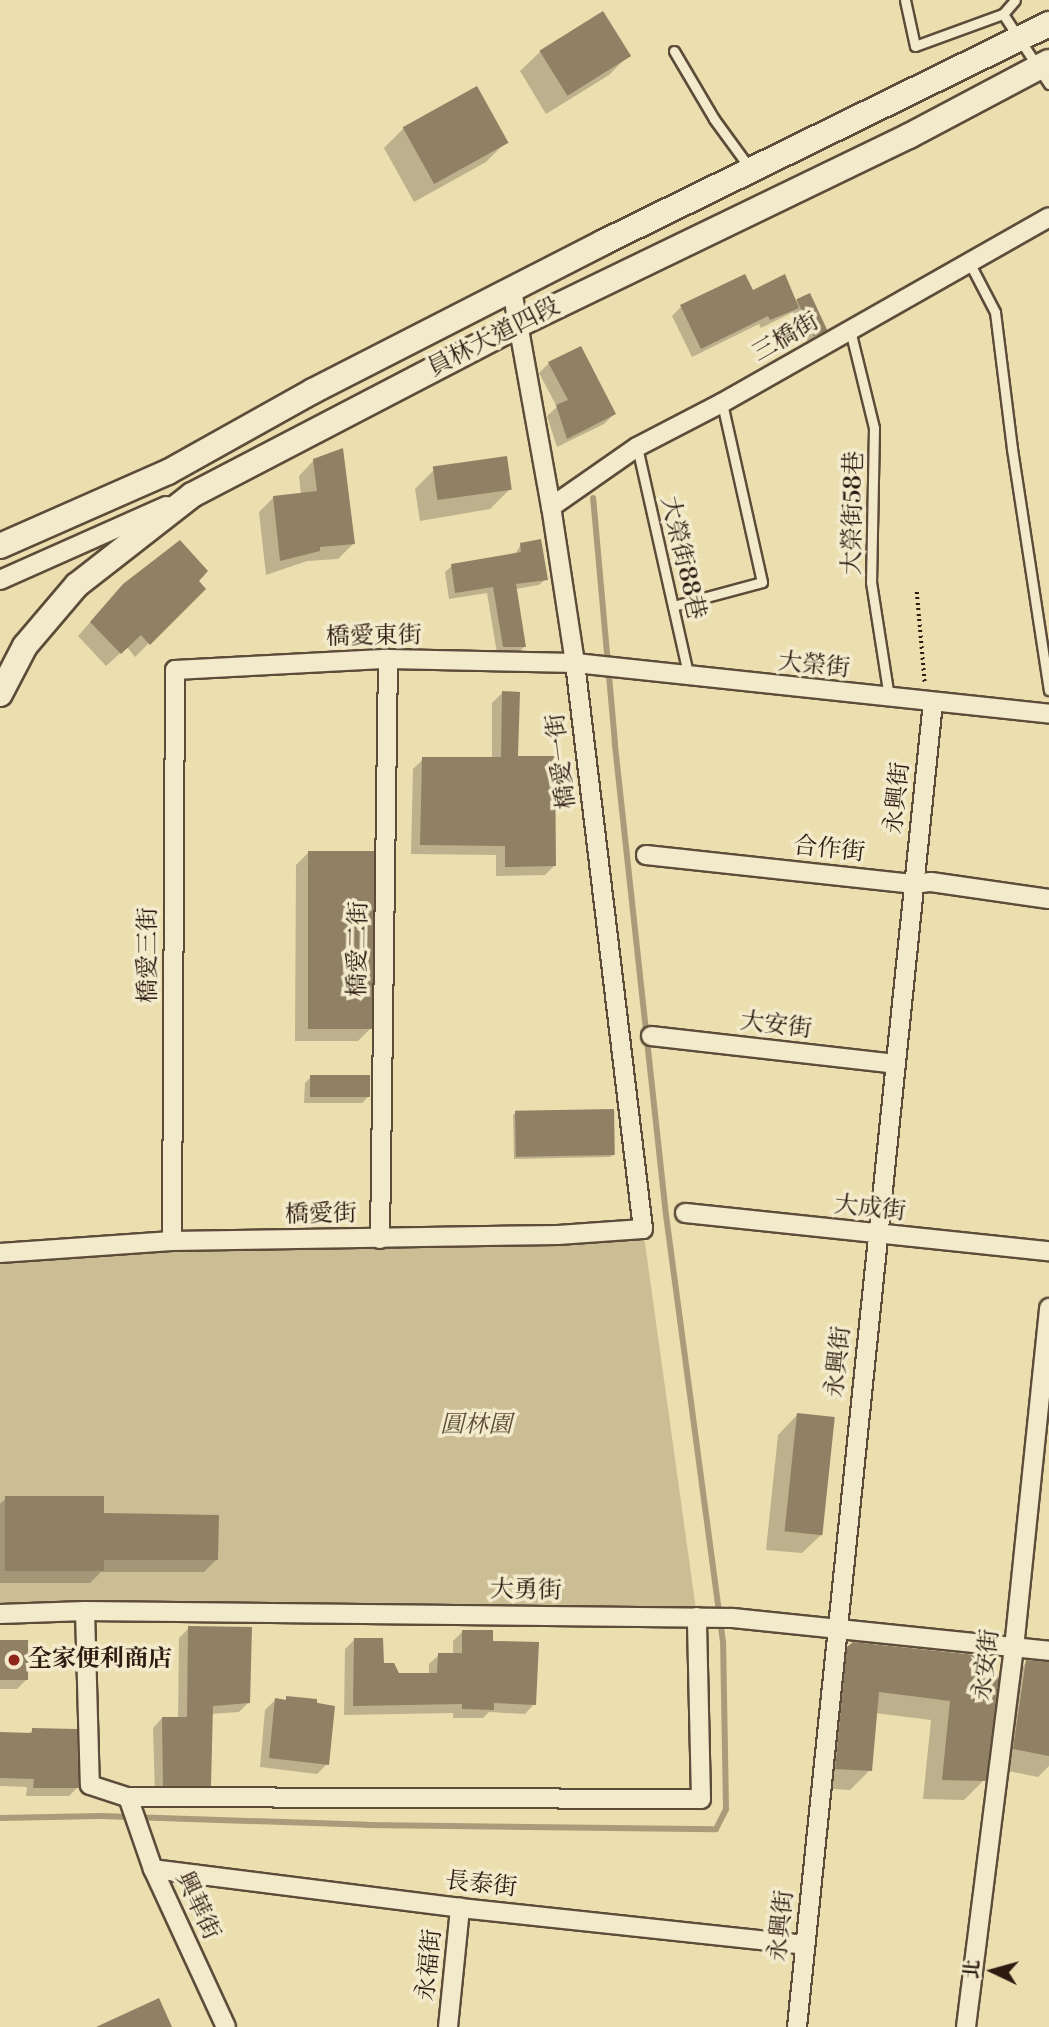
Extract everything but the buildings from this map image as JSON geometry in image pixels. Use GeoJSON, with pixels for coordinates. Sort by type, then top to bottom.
{"type":"FeatureCollection","features":[{"type":"Feature","properties":{"kind":"main road","name":"員林大道四段"},"geometry":{"type":"LineString","coordinates":[[0,546],[168,472],[313,391],[602,243],[1049,24]]}},
{"type":"Feature","properties":{"kind":"main road","name":"員林大道四段"},"geometry":{"type":"LineString","coordinates":[[0,694],[25,646],[77,585],[192,495],[520,324],[1046,71]]}},
{"type":"Feature","properties":{"kind":"street","name":"三橋街"},"geometry":{"type":"LineString","coordinates":[[551,507],[637,447],[722,403],[1049,217]]}},
{"type":"Feature","properties":{"kind":"street","name":"橋愛一街"},"geometry":{"type":"LineString","coordinates":[[512,291],[582,664],[643,1229]]}},
{"type":"Feature","properties":{"kind":"street"},"geometry":{"type":"LineString","coordinates":[[0,580],[192,495]]}},
{"type":"Feature","properties":{"kind":"street","name":"橋愛東街"},"geometry":{"type":"LineString","coordinates":[[175,670],[388,659],[582,664]]}},
{"type":"Feature","properties":{"kind":"street","name":"橋愛二街"},"geometry":{"type":"LineString","coordinates":[[380,1239],[388,659]]}},
{"type":"Feature","properties":{"kind":"street","name":"大榮街"},"geometry":{"type":"LineString","coordinates":[[582,664],[1049,714]]}},
{"type":"Feature","properties":{"kind":"street","name":"橋愛三街"},"geometry":{"type":"LineString","coordinates":[[172,1241],[175,670]]}},
{"type":"Feature","properties":{"kind":"street","name":"永興街"},"geometry":{"type":"LineString","coordinates":[[797,2027],[914,884],[930,702]]}},
{"type":"Feature","properties":{"kind":"street","name":"合作街"},"geometry":{"type":"LineString","coordinates":[[646,855],[914,884],[931,883],[1049,899]]}},
{"type":"Feature","properties":{"kind":"street","name":"大安街"},"geometry":{"type":"LineString","coordinates":[[652,1036],[895,1064]]}},
{"type":"Feature","properties":{"kind":"street","name":"大成街"},"geometry":{"type":"LineString","coordinates":[[685,1213],[1049,1251]]}},
{"type":"Feature","properties":{"kind":"street","name":"橋愛街"},"geometry":{"type":"LineString","coordinates":[[0,1253],[172,1241],[558,1235],[643,1229]]}},
{"type":"Feature","properties":{"kind":"street","name":"永安街"},"geometry":{"type":"LineString","coordinates":[[965,2027],[1014,1648],[1049,1308]]}},
{"type":"Feature","properties":{"kind":"street"},"geometry":{"type":"LineString","coordinates":[[85,1611],[90,1785],[129,1800],[701,1799],[702,1617]]}},
{"type":"Feature","properties":{"kind":"street","name":"大勇街"},"geometry":{"type":"LineString","coordinates":[[0,1614],[85,1611],[732,1618],[836,1626],[1049,1651]]}},
{"type":"Feature","properties":{"kind":"street","name":"興華街"},"geometry":{"type":"LineString","coordinates":[[129,1800],[153,1869],[226,2027]]}},
{"type":"Feature","properties":{"kind":"street","name":"長泰街"},"geometry":{"type":"LineString","coordinates":[[153,1869],[460,1908],[804,1945]]}},
{"type":"Feature","properties":{"kind":"street","name":"永福街"},"geometry":{"type":"LineString","coordinates":[[448,2027],[460,1908]]}},
{"type":"Feature","properties":{"kind":"lane"},"geometry":{"type":"LineString","coordinates":[[905,0],[915,46],[1003,14],[1015,0]]}},
{"type":"Feature","properties":{"kind":"lane"},"geometry":{"type":"LineString","coordinates":[[1003,14],[1019,39],[1046,71]]}},
{"type":"Feature","properties":{"kind":"lane"},"geometry":{"type":"LineString","coordinates":[[674,51],[714,119],[752,171]]}},
{"type":"Feature","properties":{"kind":"lane"},"geometry":{"type":"LineString","coordinates":[[969,262],[996,312],[1012,449],[1049,690]]}},
{"type":"Feature","properties":{"kind":"lane","name":"大榮街58巷"},"geometry":{"type":"LineString","coordinates":[[850,328],[874,428],[871,582],[890,699]]}},
{"type":"Feature","properties":{"kind":"lane"},"geometry":{"type":"LineString","coordinates":[[673,606],[762,582],[722,403]]}},
{"type":"Feature","properties":{"kind":"lane","name":"大榮街88巷"},"geometry":{"type":"LineString","coordinates":[[637,447],[689,677]]}},
{"type":"Feature","properties":{"kind":"path"},"geometry":{"type":"LineString","coordinates":[[918,592],[919,641],[930,702]]}},
{"type":"Feature","properties":{"kind":"green space","name":"圓林園"},"geometry":{"type":"Polygon","coordinates":[[[643,1229],[697,1617],[0,1614],[0,1253],[643,1229]]]}},
{"type":"Feature","properties":{"kind":"waterway"},"geometry":{"type":"LineString","coordinates":[[0,1818],[101,1816],[367,1825],[716,1829],[726,1809],[723,1642],[666,1215],[615,743],[593,498]]}},
{"type":"Feature","properties":{"kind":"place","name":"全家便利商店"},"geometry":{"type":"Point","coordinates":[14,1660]}}]}
